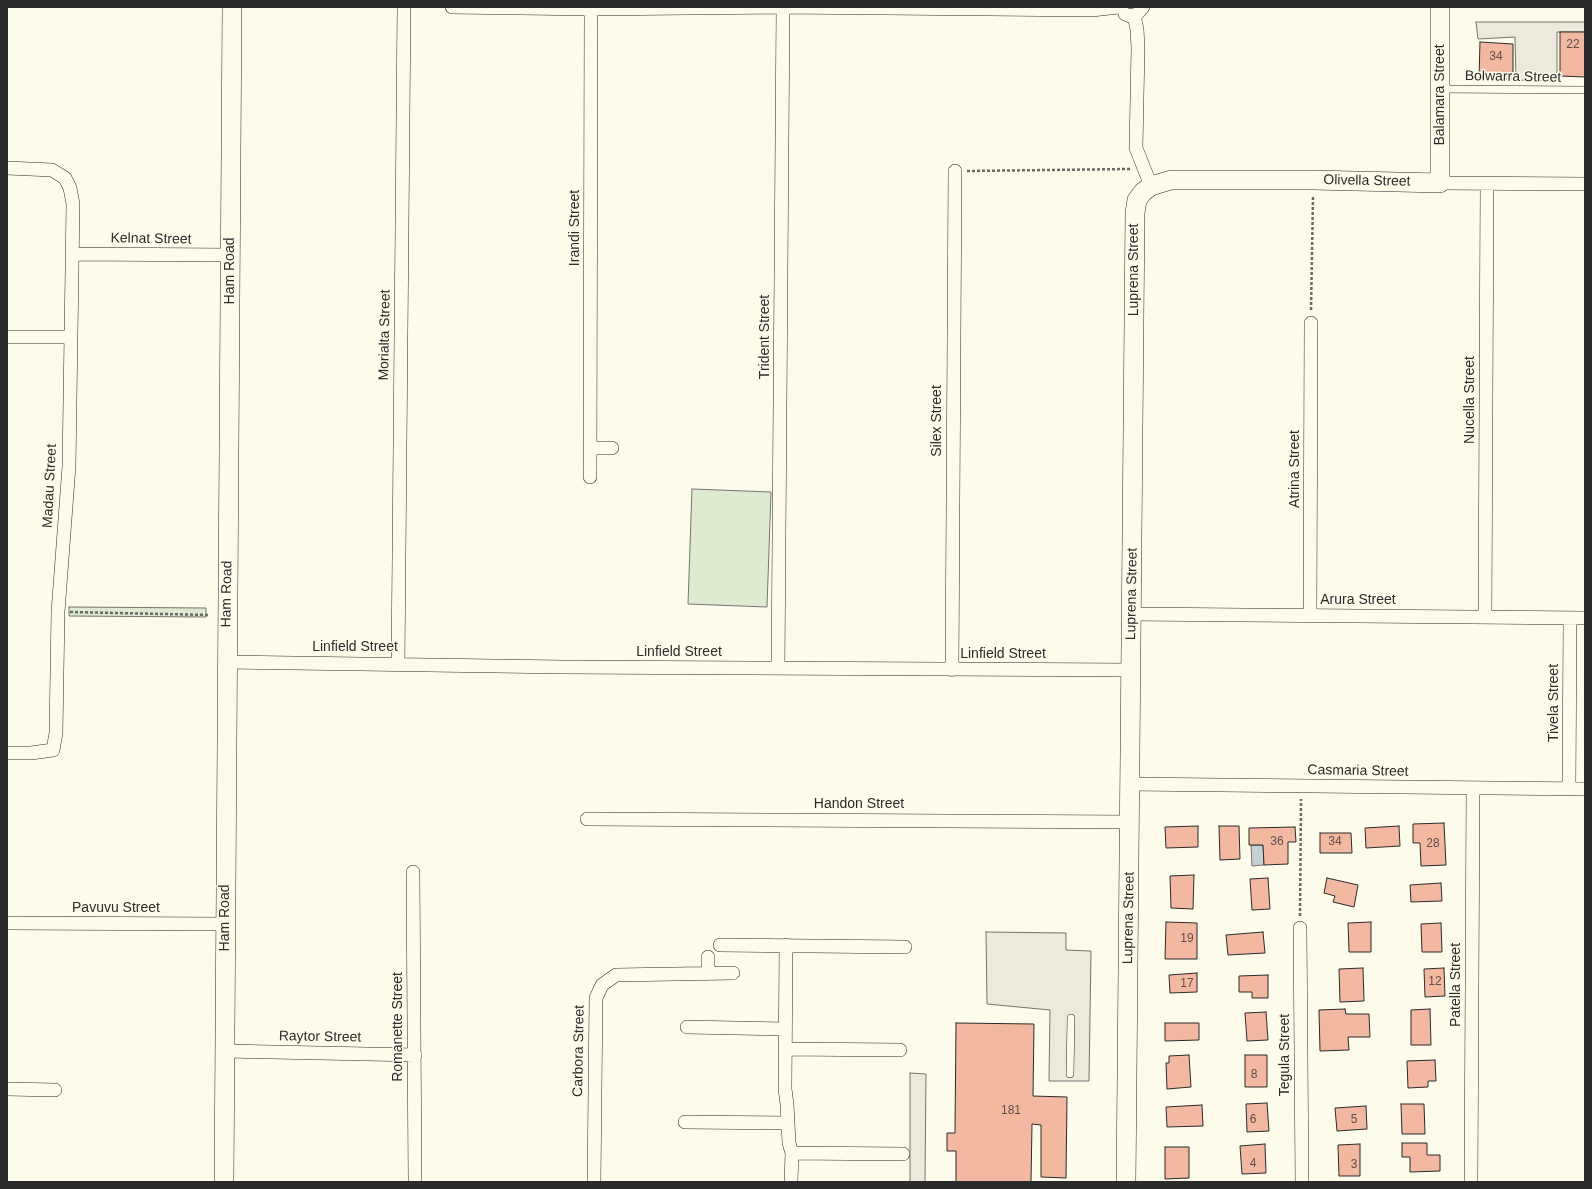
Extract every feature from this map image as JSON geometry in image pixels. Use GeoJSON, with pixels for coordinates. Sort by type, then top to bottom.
{"type":"FeatureCollection","features":[{"type":"Feature","properties":{"kind":"street","name":"Ham Road"},"geometry":{"type":"LineString","coordinates":[[224,1182],[226,662],[232,7]]}},
{"type":"Feature","properties":{"kind":"street","name":"Morialta Street"},"geometry":{"type":"LineString","coordinates":[[398,664],[404,7]]}},
{"type":"Feature","properties":{"kind":"street"},"geometry":{"type":"LineString","coordinates":[[452,7],[591,9],[783,7],[1092,10],[1119,7],[1126,15],[1138,11],[1136,148],[1151,186]]}},
{"type":"Feature","properties":{"kind":"street","name":"Trident Street"},"geometry":{"type":"LineString","coordinates":[[778,668],[783,7]]}},
{"type":"Feature","properties":{"kind":"street","name":"Balamara Street"},"geometry":{"type":"LineString","coordinates":[[1440,7],[1440,183]]}},
{"type":"Feature","properties":{"kind":"street","name":"Irandi Street"},"geometry":{"type":"LineString","coordinates":[[590,478],[591,9]]}},
{"type":"Feature","properties":{"kind":"street","name":"Madau Street"},"geometry":{"type":"LineString","coordinates":[[7,168],[52,170],[65,178],[70,188],[73,204],[69,466],[58,612],[56,733],[53,750],[31,753],[7,753]]}},
{"type":"Feature","properties":{"kind":"street","name":"Silex Street"},"geometry":{"type":"LineString","coordinates":[[952,670],[955,171]]}},
{"type":"Feature","properties":{"kind":"street","name":"Olivella Street"},"geometry":{"type":"LineString","coordinates":[[1151,186],[1170,180],[1313,180],[1487,184],[1585,184]]}},
{"type":"Feature","properties":{"kind":"street","name":"Nucella Street"},"geometry":{"type":"LineString","coordinates":[[1484,617],[1487,184]]}},
{"type":"Feature","properties":{"kind":"street","name":"Luprena Street"},"geometry":{"type":"LineString","coordinates":[[1126,1182],[1135,213],[1137,200],[1143,192],[1151,186]]}},
{"type":"Feature","properties":{"kind":"street","name":"Kelnat Street"},"geometry":{"type":"LineString","coordinates":[[72,254],[230,256]]}},
{"type":"Feature","properties":{"kind":"street","name":"Atrina Street"},"geometry":{"type":"LineString","coordinates":[[1310,616],[1311,323]]}},
{"type":"Feature","properties":{"kind":"street"},"geometry":{"type":"LineString","coordinates":[[7,337],[71,337]]}},
{"type":"Feature","properties":{"kind":"street"},"geometry":{"type":"LineString","coordinates":[[590,448],[612,448]]}},
{"type":"Feature","properties":{"kind":"street","name":"Arura Street"},"geometry":{"type":"LineString","coordinates":[[1132,614],[1585,618]]}},
{"type":"Feature","properties":{"kind":"street","name":"Tivela Street"},"geometry":{"type":"LineString","coordinates":[[1569,789],[1570,618]]}},
{"type":"Feature","properties":{"kind":"street","name":"Linfield Street"},"geometry":{"type":"LineString","coordinates":[[226,662],[563,667],[1131,670]]}},
{"type":"Feature","properties":{"kind":"street","name":"Casmaria Street"},"geometry":{"type":"LineString","coordinates":[[1130,784],[1585,789]]}},
{"type":"Feature","properties":{"kind":"street","name":"Patella Street"},"geometry":{"type":"LineString","coordinates":[[1471,1182],[1473,788]]}},
{"type":"Feature","properties":{"kind":"street","name":"Handon Street"},"geometry":{"type":"LineString","coordinates":[[587,819],[1130,822]]}},
{"type":"Feature","properties":{"kind":"street","name":"Romanette Street"},"geometry":{"type":"LineString","coordinates":[[414,872],[415,1182]]}},
{"type":"Feature","properties":{"kind":"street","name":"Pavuvu Street"},"geometry":{"type":"LineString","coordinates":[[7,923],[225,924]]}},
{"type":"Feature","properties":{"kind":"street","name":"Tegula Street"},"geometry":{"type":"LineString","coordinates":[[1300,928],[1302,1182]]}},
{"type":"Feature","properties":{"kind":"street"},"geometry":{"type":"LineString","coordinates":[[720,945],[905,946]]}},
{"type":"Feature","properties":{"kind":"street"},"geometry":{"type":"LineString","coordinates":[[786,945],[785,1089],[789,1143],[792,1153],[791,1182]]}},
{"type":"Feature","properties":{"kind":"street"},"geometry":{"type":"LineString","coordinates":[[708,957],[708,973]]}},
{"type":"Feature","properties":{"kind":"street","name":"Carbora Street"},"geometry":{"type":"LineString","coordinates":[[594,1182],[596,998],[602,985],[616,975],[733,973]]}},
{"type":"Feature","properties":{"kind":"street"},"geometry":{"type":"LineString","coordinates":[[687,1027],[785,1028]]}},
{"type":"Feature","properties":{"kind":"street"},"geometry":{"type":"LineString","coordinates":[[785,1049],[900,1050]]}},
{"type":"Feature","properties":{"kind":"street","name":"Raytor Street"},"geometry":{"type":"LineString","coordinates":[[225,1051],[414,1055]]}},
{"type":"Feature","properties":{"kind":"street"},"geometry":{"type":"LineString","coordinates":[[7,1089],[55,1090]]}},
{"type":"Feature","properties":{"kind":"street"},"geometry":{"type":"LineString","coordinates":[[685,1122],[788,1123]]}},
{"type":"Feature","properties":{"kind":"street"},"geometry":{"type":"LineString","coordinates":[[792,1153],[903,1154]]}},
{"type":"Feature","properties":{"kind":"lane","name":"Bolwarra Street"},"geometry":{"type":"LineString","coordinates":[[1440,89],[1585,90]]}},
{"type":"Feature","properties":{"kind":"lane"},"geometry":{"type":"LineString","coordinates":[[1070,1074],[1071,1018]]}},
{"type":"Feature","properties":{"kind":"path"},"geometry":{"type":"LineString","coordinates":[[955,171],[1131,169]]}},
{"type":"Feature","properties":{"kind":"path"},"geometry":{"type":"LineString","coordinates":[[1311,323],[1313,180]]}},
{"type":"Feature","properties":{"kind":"path"},"geometry":{"type":"LineString","coordinates":[[58,612],[210,615]]}},
{"type":"Feature","properties":{"kind":"path"},"geometry":{"type":"LineString","coordinates":[[1300,928],[1301,787]]}},
{"type":"Feature","properties":{"kind":"green space"},"geometry":{"type":"Polygon","coordinates":[[[692,489],[771,492],[767,607],[688,604],[692,489]]]}},
{"type":"Feature","properties":{"kind":"green space"},"geometry":{"type":"Polygon","coordinates":[[[69,607],[206,608],[206,617],[69,616],[69,607]]]}},
{"type":"Feature","properties":{"kind":"shaded area"},"geometry":{"type":"Polygon","coordinates":[[[1476,22],[1585,22],[1585,32],[1557,32],[1557,81],[1516,80],[1515,37],[1478,39],[1476,22]]]}},
{"type":"Feature","properties":{"kind":"shaded area"},"geometry":{"type":"Polygon","coordinates":[[[1251,845],[1263,845],[1264,865],[1252,866],[1251,845]]]}},
{"type":"Feature","properties":{"kind":"shaded area"},"geometry":{"type":"Polygon","coordinates":[[[986,932],[1066,933],[1066,950],[1091,951],[1089,1081],[1049,1081],[1050,1010],[987,1004],[986,932]]]}},
{"type":"Feature","properties":{"kind":"shaded area"},"geometry":{"type":"Polygon","coordinates":[[[910,1073],[926,1074],[925,1182],[910,1182],[910,1073]]]}},
{"type":"Feature","properties":{"kind":"building"},"geometry":{"type":"Polygon","coordinates":[[[1560,32],[1585,32],[1585,77],[1560,76],[1560,32]]]}},
{"type":"Feature","properties":{"kind":"building"},"geometry":{"type":"Polygon","coordinates":[[[1480,42],[1513,44],[1513,79],[1479,78],[1480,42]]]}},
{"type":"Feature","properties":{"kind":"building"},"geometry":{"type":"Polygon","coordinates":[[[1444,823],[1446,865],[1421,866],[1420,843],[1413,843],[1413,824],[1444,823]]]}},
{"type":"Feature","properties":{"kind":"building"},"geometry":{"type":"Polygon","coordinates":[[[1198,826],[1198,847],[1166,848],[1165,827],[1198,826]]]}},
{"type":"Feature","properties":{"kind":"building"},"geometry":{"type":"Polygon","coordinates":[[[1219,826],[1239,826],[1240,859],[1220,860],[1219,826]]]}},
{"type":"Feature","properties":{"kind":"building"},"geometry":{"type":"Polygon","coordinates":[[[1399,826],[1400,846],[1366,848],[1365,828],[1399,826]]]}},
{"type":"Feature","properties":{"kind":"building"},"geometry":{"type":"Polygon","coordinates":[[[1295,827],[1296,842],[1288,842],[1288,864],[1264,865],[1263,845],[1249,845],[1249,828],[1295,827]]]}},
{"type":"Feature","properties":{"kind":"building"},"geometry":{"type":"Polygon","coordinates":[[[1320,833],[1351,833],[1352,853],[1320,853],[1320,833]]]}},
{"type":"Feature","properties":{"kind":"building"},"geometry":{"type":"Polygon","coordinates":[[[1194,875],[1193,909],[1171,908],[1170,876],[1194,875]]]}},
{"type":"Feature","properties":{"kind":"building"},"geometry":{"type":"Polygon","coordinates":[[[1268,878],[1270,909],[1252,910],[1250,879],[1268,878]]]}},
{"type":"Feature","properties":{"kind":"building"},"geometry":{"type":"Polygon","coordinates":[[[1327,878],[1358,885],[1354,907],[1333,902],[1335,896],[1324,893],[1327,878]]]}},
{"type":"Feature","properties":{"kind":"building"},"geometry":{"type":"Polygon","coordinates":[[[1441,883],[1442,901],[1411,902],[1410,885],[1441,883]]]}},
{"type":"Feature","properties":{"kind":"building"},"geometry":{"type":"Polygon","coordinates":[[[1166,922],[1197,923],[1197,959],[1165,959],[1166,922]]]}},
{"type":"Feature","properties":{"kind":"building"},"geometry":{"type":"Polygon","coordinates":[[[1371,922],[1371,952],[1349,952],[1348,923],[1371,922]]]}},
{"type":"Feature","properties":{"kind":"building"},"geometry":{"type":"Polygon","coordinates":[[[1441,923],[1442,952],[1422,952],[1421,924],[1441,923]]]}},
{"type":"Feature","properties":{"kind":"building"},"geometry":{"type":"Polygon","coordinates":[[[1263,932],[1265,953],[1228,955],[1226,935],[1263,932]]]}},
{"type":"Feature","properties":{"kind":"building"},"geometry":{"type":"Polygon","coordinates":[[[1363,968],[1364,1001],[1340,1002],[1339,969],[1363,968]]]}},
{"type":"Feature","properties":{"kind":"building"},"geometry":{"type":"Polygon","coordinates":[[[1444,968],[1445,996],[1425,997],[1424,969],[1444,968]]]}},
{"type":"Feature","properties":{"kind":"building"},"geometry":{"type":"Polygon","coordinates":[[[1197,973],[1197,992],[1170,993],[1169,975],[1197,973]]]}},
{"type":"Feature","properties":{"kind":"building"},"geometry":{"type":"Polygon","coordinates":[[[1268,975],[1268,998],[1252,998],[1252,992],[1239,992],[1239,976],[1268,975]]]}},
{"type":"Feature","properties":{"kind":"building"},"geometry":{"type":"Polygon","coordinates":[[[1345,1009],[1346,1014],[1369,1014],[1370,1037],[1348,1037],[1349,1050],[1320,1051],[1319,1010],[1345,1009]]]}},
{"type":"Feature","properties":{"kind":"building"},"geometry":{"type":"Polygon","coordinates":[[[1430,1009],[1431,1045],[1411,1045],[1411,1010],[1430,1009]]]}},
{"type":"Feature","properties":{"kind":"building"},"geometry":{"type":"Polygon","coordinates":[[[1266,1012],[1268,1040],[1247,1041],[1245,1013],[1266,1012]]]}},
{"type":"Feature","properties":{"kind":"building"},"geometry":{"type":"Polygon","coordinates":[[[956,1023],[1034,1024],[1033,1096],[1067,1097],[1066,1178],[1041,1177],[1041,1125],[1032,1124],[1031,1182],[956,1182],[956,1151],[947,1151],[947,1133],[955,1133],[956,1023]]]}},
{"type":"Feature","properties":{"kind":"building"},"geometry":{"type":"Polygon","coordinates":[[[1165,1023],[1199,1023],[1199,1040],[1165,1041],[1165,1023]]]}},
{"type":"Feature","properties":{"kind":"building"},"geometry":{"type":"Polygon","coordinates":[[[1189,1055],[1191,1087],[1167,1089],[1166,1063],[1169,1063],[1169,1056],[1189,1055]]]}},
{"type":"Feature","properties":{"kind":"building"},"geometry":{"type":"Polygon","coordinates":[[[1245,1055],[1267,1055],[1267,1087],[1245,1087],[1245,1055]]]}},
{"type":"Feature","properties":{"kind":"building"},"geometry":{"type":"Polygon","coordinates":[[[1435,1060],[1436,1081],[1428,1081],[1428,1087],[1408,1088],[1407,1061],[1435,1060]]]}},
{"type":"Feature","properties":{"kind":"building"},"geometry":{"type":"Polygon","coordinates":[[[1267,1103],[1269,1131],[1247,1132],[1246,1104],[1267,1103]]]}},
{"type":"Feature","properties":{"kind":"building"},"geometry":{"type":"Polygon","coordinates":[[[1401,1104],[1424,1104],[1425,1134],[1402,1134],[1401,1104]]]}},
{"type":"Feature","properties":{"kind":"building"},"geometry":{"type":"Polygon","coordinates":[[[1202,1105],[1203,1126],[1167,1127],[1166,1107],[1202,1105]]]}},
{"type":"Feature","properties":{"kind":"building"},"geometry":{"type":"Polygon","coordinates":[[[1366,1106],[1367,1129],[1337,1131],[1335,1108],[1366,1106]]]}},
{"type":"Feature","properties":{"kind":"building"},"geometry":{"type":"Polygon","coordinates":[[[1402,1143],[1427,1143],[1427,1155],[1440,1155],[1440,1171],[1410,1172],[1410,1157],[1402,1157],[1402,1143]]]}},
{"type":"Feature","properties":{"kind":"building"},"geometry":{"type":"Polygon","coordinates":[[[1265,1144],[1266,1173],[1242,1174],[1240,1146],[1265,1144]]]}},
{"type":"Feature","properties":{"kind":"building"},"geometry":{"type":"Polygon","coordinates":[[[1360,1144],[1360,1176],[1339,1176],[1338,1145],[1360,1144]]]}},
{"type":"Feature","properties":{"kind":"building"},"geometry":{"type":"Polygon","coordinates":[[[1165,1147],[1189,1147],[1189,1178],[1165,1179],[1165,1147]]]}}]}
